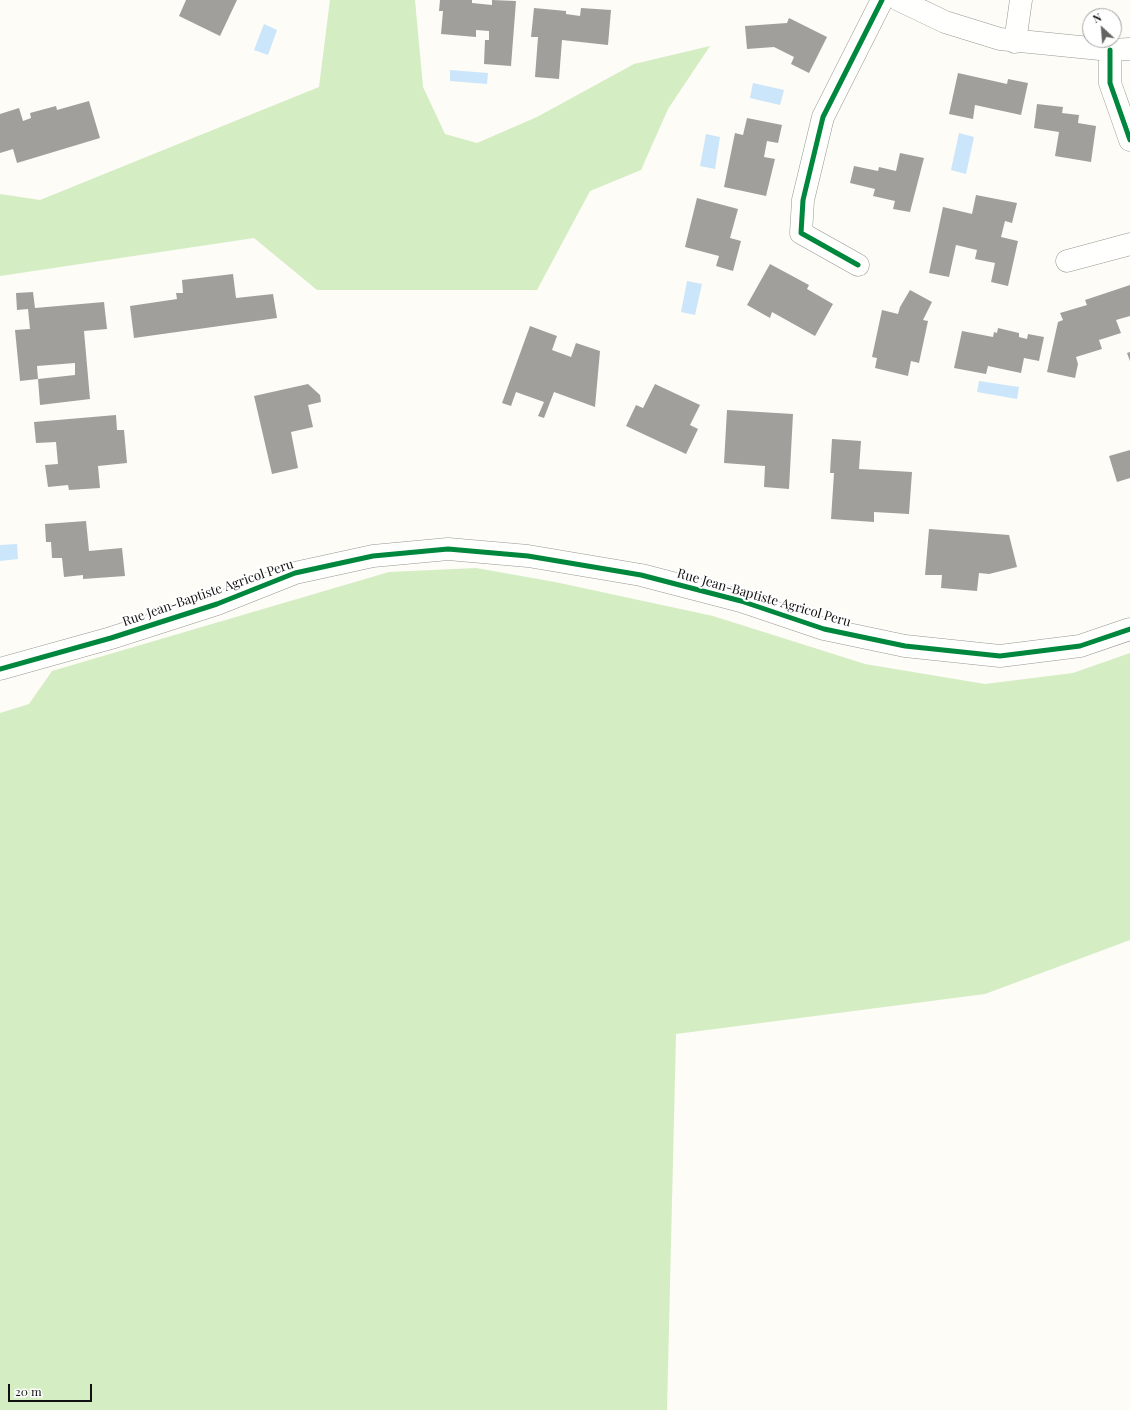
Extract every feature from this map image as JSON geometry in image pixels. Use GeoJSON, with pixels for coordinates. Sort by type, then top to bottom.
{"type":"FeatureCollection","features":[{"type":"Feature","properties":{"kind":"street"},"geometry":{"type":"LineString","coordinates":[[858,266],[801,233],[803,207],[823,117],[882,0]]}},
{"type":"Feature","properties":{"kind":"street"},"geometry":{"type":"LineString","coordinates":[[899,0],[945,22],[1000,39],[1015,42],[1120,50],[1110,83],[1130,140]]}},
{"type":"Feature","properties":{"kind":"street"},"geometry":{"type":"LineString","coordinates":[[1015,42],[1021,0]]}},
{"type":"Feature","properties":{"kind":"street"},"geometry":{"type":"LineString","coordinates":[[1066,261],[1130,244]]}},
{"type":"Feature","properties":{"kind":"street","name":"Rue Jean-Baptiste Agricol Peru"},"geometry":{"type":"LineString","coordinates":[[0,669],[111,638],[217,604],[295,573],[373,556],[448,549],[528,556],[641,575],[741,601],[824,629],[905,646],[1000,656],[1080,646],[1130,629]]}},
{"type":"Feature","properties":{"kind":"green space"},"geometry":{"type":"Polygon","coordinates":[[[330,0],[415,0],[423,87],[445,134],[477,143],[537,117],[634,64],[710,46],[668,109],[641,170],[590,191],[537,290],[317,290],[254,238],[0,276],[0,194],[40,200],[319,87],[330,0]]]}},
{"type":"Feature","properties":{"kind":"green space"},"geometry":{"type":"Polygon","coordinates":[[[476,568],[555,582],[713,616],[865,664],[985,684],[1073,673],[1130,653],[1130,940],[985,994],[676,1034],[667,1410],[0,1410],[0,713],[29,704],[52,671],[389,572],[476,568]]]}},
{"type":"Feature","properties":{"kind":"water"},"geometry":{"type":"Polygon","coordinates":[[[264,24],[277,30],[268,55],[254,50],[264,24]]]}},
{"type":"Feature","properties":{"kind":"water"},"geometry":{"type":"Polygon","coordinates":[[[450,70],[488,73],[487,84],[450,81],[450,70]]]}},
{"type":"Feature","properties":{"kind":"water"},"geometry":{"type":"Polygon","coordinates":[[[753,83],[784,90],[780,105],[750,98],[753,83]]]}},
{"type":"Feature","properties":{"kind":"water"},"geometry":{"type":"Polygon","coordinates":[[[959,133],[974,137],[966,174],[951,170],[959,133]]]}},
{"type":"Feature","properties":{"kind":"water"},"geometry":{"type":"Polygon","coordinates":[[[706,134],[720,137],[715,169],[700,166],[706,134]]]}},
{"type":"Feature","properties":{"kind":"water"},"geometry":{"type":"Polygon","coordinates":[[[687,281],[702,284],[695,315],[681,312],[687,281]]]}},
{"type":"Feature","properties":{"kind":"water"},"geometry":{"type":"Polygon","coordinates":[[[979,381],[1019,387],[1017,399],[977,392],[979,381]]]}},
{"type":"Feature","properties":{"kind":"water"},"geometry":{"type":"Polygon","coordinates":[[[17,544],[18,559],[0,561],[0,545],[17,544]]]}},
{"type":"Feature","properties":{"kind":"building"},"geometry":{"type":"Polygon","coordinates":[[[186,0],[237,0],[220,36],[179,16],[186,0]]]}},
{"type":"Feature","properties":{"kind":"building"},"geometry":{"type":"Polygon","coordinates":[[[440,0],[472,0],[472,3],[492,5],[492,0],[516,1],[511,66],[484,64],[485,40],[489,40],[489,31],[476,30],[476,37],[441,34],[443,11],[439,11],[440,0]]]}},
{"type":"Feature","properties":{"kind":"building"},"geometry":{"type":"Polygon","coordinates":[[[534,8],[566,11],[566,14],[580,16],[581,8],[611,10],[608,45],[562,40],[559,79],[535,77],[538,37],[531,37],[534,8]]]}},
{"type":"Feature","properties":{"kind":"building"},"geometry":{"type":"Polygon","coordinates":[[[789,18],[827,37],[809,73],[791,64],[794,57],[774,47],[747,49],[745,26],[787,23],[789,18]]]}},
{"type":"Feature","properties":{"kind":"building"},"geometry":{"type":"Polygon","coordinates":[[[958,73],[1007,84],[1008,79],[1028,83],[1021,115],[975,105],[973,119],[949,114],[958,73]]]}},
{"type":"Feature","properties":{"kind":"building"},"geometry":{"type":"Polygon","coordinates":[[[89,101],[100,138],[17,163],[13,149],[0,153],[0,114],[19,108],[23,121],[31,118],[30,113],[56,106],[57,110],[89,101]]]}},
{"type":"Feature","properties":{"kind":"building"},"geometry":{"type":"Polygon","coordinates":[[[1037,104],[1063,107],[1062,113],[1079,115],[1078,123],[1096,126],[1091,162],[1055,156],[1059,132],[1034,128],[1037,104]]]}},
{"type":"Feature","properties":{"kind":"building"},"geometry":{"type":"Polygon","coordinates":[[[747,118],[782,125],[778,143],[767,141],[764,157],[775,159],[766,196],[724,187],[735,133],[743,135],[747,118]]]}},
{"type":"Feature","properties":{"kind":"building"},"geometry":{"type":"Polygon","coordinates":[[[900,153],[924,158],[910,212],[893,209],[895,201],[873,196],[875,189],[850,183],[854,166],[878,171],[879,167],[896,171],[900,153]]]}},
{"type":"Feature","properties":{"kind":"building"},"geometry":{"type":"Polygon","coordinates":[[[976,195],[1017,203],[1012,223],[1005,221],[1001,237],[1018,241],[1008,286],[991,282],[995,263],[975,259],[977,250],[956,245],[949,277],[929,273],[943,207],[972,214],[976,195]]]}},
{"type":"Feature","properties":{"kind":"building"},"geometry":{"type":"Polygon","coordinates":[[[697,198],[738,209],[730,238],[741,241],[733,271],[716,266],[719,256],[685,247],[697,198]]]}},
{"type":"Feature","properties":{"kind":"building"},"geometry":{"type":"Polygon","coordinates":[[[770,264],[809,285],[807,289],[833,304],[815,336],[772,312],[770,318],[747,305],[770,264]]]}},
{"type":"Feature","properties":{"kind":"building"},"geometry":{"type":"Polygon","coordinates":[[[233,274],[236,298],[273,294],[277,318],[134,338],[130,306],[177,299],[176,293],[183,293],[182,280],[233,274]]]}},
{"type":"Feature","properties":{"kind":"building"},"geometry":{"type":"Polygon","coordinates":[[[1130,285],[1130,316],[1116,320],[1121,333],[1099,340],[1102,349],[1076,357],[1078,364],[1075,378],[1047,372],[1058,322],[1063,320],[1060,313],[1087,305],[1085,300],[1130,285]]]}},
{"type":"Feature","properties":{"kind":"building"},"geometry":{"type":"Polygon","coordinates":[[[910,290],[932,302],[923,320],[928,321],[919,363],[911,361],[908,376],[875,368],[877,358],[872,357],[882,310],[898,314],[900,307],[910,290]]]}},
{"type":"Feature","properties":{"kind":"building"},"geometry":{"type":"Polygon","coordinates":[[[33,292],[35,308],[104,302],[107,329],[84,331],[90,399],[40,405],[38,379],[20,381],[15,330],[30,329],[28,309],[17,310],[16,293],[33,292]],[[75,363],[37,366],[38,379],[75,375],[75,363]]]}},
{"type":"Feature","properties":{"kind":"building"},"geometry":{"type":"Polygon","coordinates":[[[530,326],[557,336],[552,350],[571,357],[576,343],[600,351],[595,407],[554,392],[544,418],[538,416],[544,402],[516,392],[511,406],[502,403],[530,326]]]}},
{"type":"Feature","properties":{"kind":"building"},"geometry":{"type":"Polygon","coordinates":[[[998,328],[1019,333],[1019,337],[1027,339],[1028,334],[1044,337],[1039,361],[1024,358],[1021,373],[988,366],[986,374],[954,368],[962,331],[993,337],[994,332],[997,333],[998,328]]]}},
{"type":"Feature","properties":{"kind":"building"},"geometry":{"type":"Polygon","coordinates":[[[1130,352],[1130,361],[1127,353],[1130,352]]]}},
{"type":"Feature","properties":{"kind":"building"},"geometry":{"type":"Polygon","coordinates":[[[308,384],[320,395],[321,402],[308,405],[313,427],[291,432],[298,468],[272,474],[254,396],[308,384]]]}},
{"type":"Feature","properties":{"kind":"building"},"geometry":{"type":"Polygon","coordinates":[[[655,384],[700,405],[690,425],[698,429],[686,454],[626,426],[636,405],[643,408],[655,384]]]}},
{"type":"Feature","properties":{"kind":"building"},"geometry":{"type":"Polygon","coordinates":[[[727,410],[793,414],[789,489],[764,487],[765,466],[724,463],[727,410]]]}},
{"type":"Feature","properties":{"kind":"building"},"geometry":{"type":"Polygon","coordinates":[[[116,415],[117,430],[124,430],[127,463],[98,466],[100,488],[69,490],[68,485],[48,487],[45,465],[58,464],[56,442],[36,443],[34,422],[116,415]]]}},
{"type":"Feature","properties":{"kind":"building"},"geometry":{"type":"Polygon","coordinates":[[[832,439],[861,441],[859,469],[912,472],[909,514],[874,512],[874,522],[831,519],[834,473],[830,473],[832,439]]]}},
{"type":"Feature","properties":{"kind":"building"},"geometry":{"type":"Polygon","coordinates":[[[1130,450],[1130,478],[1117,482],[1109,456],[1130,450]]]}},
{"type":"Feature","properties":{"kind":"building"},"geometry":{"type":"Polygon","coordinates":[[[86,521],[89,551],[122,548],[125,576],[83,579],[83,575],[64,577],[62,558],[52,558],[51,542],[46,542],[45,524],[86,521]]]}},
{"type":"Feature","properties":{"kind":"building"},"geometry":{"type":"Polygon","coordinates":[[[929,529],[1009,535],[1017,567],[989,574],[979,573],[977,591],[941,588],[942,575],[925,575],[929,529]]]}},
{"type":"Feature","properties":{"kind":"cycle path"},"geometry":{"type":"LineString","coordinates":[[858,265],[801,233],[803,200],[823,117],[882,0]]}},
{"type":"Feature","properties":{"kind":"cycle path"},"geometry":{"type":"LineString","coordinates":[[1110,50],[1110,83],[1130,140]]}},
{"type":"Feature","properties":{"kind":"cycle path"},"geometry":{"type":"LineString","coordinates":[[0,669],[111,638],[217,604],[295,573],[373,556],[448,549],[528,556],[641,575],[741,601],[824,629],[905,646],[1000,656],[1080,646],[1130,629]]}}]}
